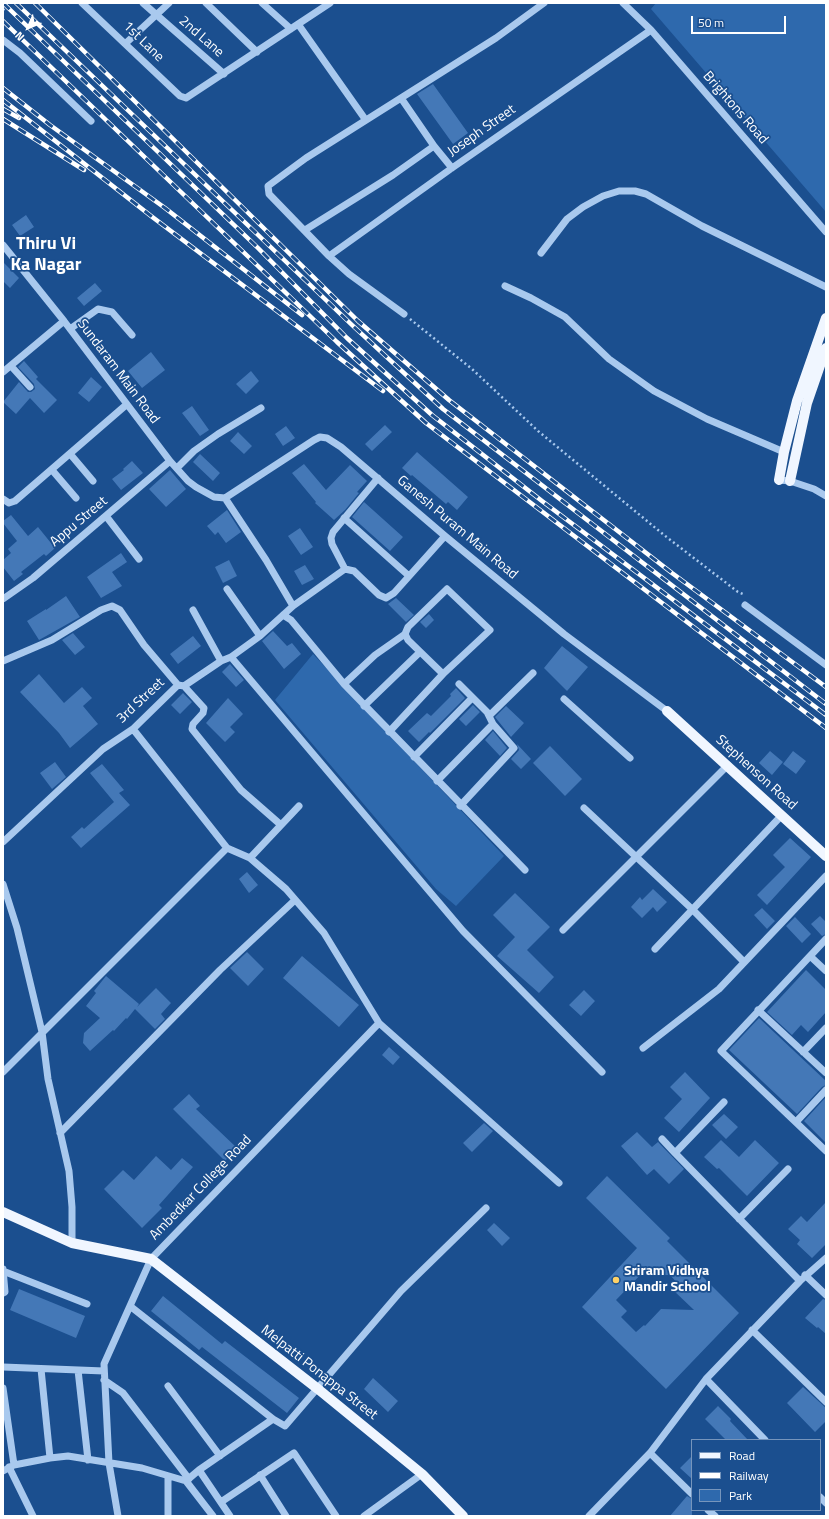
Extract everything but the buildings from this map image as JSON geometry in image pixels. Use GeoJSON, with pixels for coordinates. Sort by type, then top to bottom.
{"type":"FeatureCollection","features":[{"type":"Feature","properties":{"kind":"main road"},"geometry":{"type":"LineString","coordinates":[[779,480],[784,452],[797,401],[826,318]]}},
{"type":"Feature","properties":{"kind":"main road"},"geometry":{"type":"LineString","coordinates":[[790,481],[796,445],[807,403],[826,348]]}},
{"type":"Feature","properties":{"kind":"main road","name":"Stephenson Road"},"geometry":{"type":"LineString","coordinates":[[667,711],[728,765],[826,856]]}},
{"type":"Feature","properties":{"kind":"main road","name":"Ambedkar College Road"},"geometry":{"type":"LineString","coordinates":[[3,1212],[72,1243],[151,1259]]}},
{"type":"Feature","properties":{"kind":"main road","name":"Melpatti Ponappa Street"},"geometry":{"type":"LineString","coordinates":[[151,1259],[318,1389],[422,1474],[463,1516]]}},
{"type":"Feature","properties":{"kind":"street","name":"1st Lane"},"geometry":{"type":"LineString","coordinates":[[82,3],[126,43],[180,96],[186,98],[224,74]]}},
{"type":"Feature","properties":{"kind":"street","name":"2nd Lane"},"geometry":{"type":"LineString","coordinates":[[143,3],[224,74]]}},
{"type":"Feature","properties":{"kind":"street"},"geometry":{"type":"LineString","coordinates":[[126,43],[169,3]]}},
{"type":"Feature","properties":{"kind":"street"},"geometry":{"type":"LineString","coordinates":[[206,3],[257,52]]}},
{"type":"Feature","properties":{"kind":"street"},"geometry":{"type":"LineString","coordinates":[[262,3],[291,29]]}},
{"type":"Feature","properties":{"kind":"street"},"geometry":{"type":"LineString","coordinates":[[404,314],[349,274],[329,256],[269,194],[268,186],[365,119],[496,38],[544,3]]}},
{"type":"Feature","properties":{"kind":"street","name":"Brightons Road"},"geometry":{"type":"LineString","coordinates":[[623,3],[651,30],[826,232]]}},
{"type":"Feature","properties":{"kind":"street"},"geometry":{"type":"LineString","coordinates":[[224,74],[327,4]]}},
{"type":"Feature","properties":{"kind":"street"},"geometry":{"type":"LineString","coordinates":[[298,24],[365,119]]}},
{"type":"Feature","properties":{"kind":"street","name":"Joseph Street"},"geometry":{"type":"LineString","coordinates":[[329,256],[452,168],[651,30]]}},
{"type":"Feature","properties":{"kind":"street"},"geometry":{"type":"LineString","coordinates":[[3,40],[20,53],[91,121]]}},
{"type":"Feature","properties":{"kind":"street"},"geometry":{"type":"LineString","coordinates":[[401,98],[434,146],[452,168]]}},
{"type":"Feature","properties":{"kind":"street"},"geometry":{"type":"LineString","coordinates":[[305,230],[393,175],[434,146]]}},
{"type":"Feature","properties":{"kind":"street"},"geometry":{"type":"LineString","coordinates":[[541,253],[567,219],[583,207],[603,196],[619,192],[635,191],[659,201],[702,226],[826,287]]}},
{"type":"Feature","properties":{"kind":"street","name":"Sundaram Main Road"},"geometry":{"type":"LineString","coordinates":[[3,245],[64,321],[126,405],[170,461],[188,481],[196,487],[214,496],[225,498]]}},
{"type":"Feature","properties":{"kind":"street"},"geometry":{"type":"LineString","coordinates":[[505,286],[566,317],[609,359],[654,391],[707,418],[784,452]]}},
{"type":"Feature","properties":{"kind":"street"},"geometry":{"type":"LineString","coordinates":[[70,329],[98,309],[112,312],[132,334]]}},
{"type":"Feature","properties":{"kind":"street"},"geometry":{"type":"LineString","coordinates":[[3,372],[64,321]]}},
{"type":"Feature","properties":{"kind":"street"},"geometry":{"type":"LineString","coordinates":[[11,366],[30,387]]}},
{"type":"Feature","properties":{"kind":"street"},"geometry":{"type":"LineString","coordinates":[[3,499],[9,502],[15,501],[126,405]]}},
{"type":"Feature","properties":{"kind":"street"},"geometry":{"type":"LineString","coordinates":[[177,468],[194,451],[218,434],[261,408]]}},
{"type":"Feature","properties":{"kind":"street","name":"Ganesh Puram Main Road"},"geometry":{"type":"LineString","coordinates":[[225,498],[320,437],[335,442],[445,536],[564,634],[667,711]]}},
{"type":"Feature","properties":{"kind":"street"},"geometry":{"type":"LineString","coordinates":[[71,454],[93,481]]}},
{"type":"Feature","properties":{"kind":"street","name":"Appu Street"},"geometry":{"type":"LineString","coordinates":[[3,599],[33,578],[170,461]]}},
{"type":"Feature","properties":{"kind":"street"},"geometry":{"type":"LineString","coordinates":[[52,470],[76,498]]}},
{"type":"Feature","properties":{"kind":"street"},"geometry":{"type":"LineString","coordinates":[[378,478],[333,532],[331,538],[345,569],[354,571],[379,595],[386,598],[394,593],[445,536]]}},
{"type":"Feature","properties":{"kind":"street"},"geometry":{"type":"LineString","coordinates":[[779,480],[790,481],[814,489],[826,496]]}},
{"type":"Feature","properties":{"kind":"street"},"geometry":{"type":"LineString","coordinates":[[225,498],[266,560],[293,606]]}},
{"type":"Feature","properties":{"kind":"street"},"geometry":{"type":"LineString","coordinates":[[106,516],[139,559]]}},
{"type":"Feature","properties":{"kind":"street"},"geometry":{"type":"LineString","coordinates":[[344,518],[409,576]]}},
{"type":"Feature","properties":{"kind":"street","name":"3rd Street"},"geometry":{"type":"LineString","coordinates":[[3,842],[103,749],[133,729],[181,686],[221,661],[231,657],[260,636],[293,606],[345,569]]}},
{"type":"Feature","properties":{"kind":"street"},"geometry":{"type":"LineString","coordinates":[[227,589],[260,636]]}},
{"type":"Feature","properties":{"kind":"street"},"geometry":{"type":"LineString","coordinates":[[344,684],[375,655],[405,634],[408,627],[443,590],[447,589],[490,630],[443,674],[389,732]]}},
{"type":"Feature","properties":{"kind":"street"},"geometry":{"type":"LineString","coordinates":[[745,604],[826,665]]}},
{"type":"Feature","properties":{"kind":"street"},"geometry":{"type":"LineString","coordinates":[[3,661],[52,640],[101,610],[112,606],[120,610],[144,646],[181,686],[204,708],[203,713],[192,724],[192,729],[241,790],[281,825]]}},
{"type":"Feature","properties":{"kind":"street"},"geometry":{"type":"LineString","coordinates":[[193,610],[221,661]]}},
{"type":"Feature","properties":{"kind":"street"},"geometry":{"type":"LineString","coordinates":[[283,615],[291,620],[364,706],[460,806],[525,870]]}},
{"type":"Feature","properties":{"kind":"street"},"geometry":{"type":"LineString","coordinates":[[405,634],[408,640],[443,674]]}},
{"type":"Feature","properties":{"kind":"street"},"geometry":{"type":"LineString","coordinates":[[364,706],[420,652]]}},
{"type":"Feature","properties":{"kind":"street"},"geometry":{"type":"LineString","coordinates":[[231,657],[463,931],[602,1072]]}},
{"type":"Feature","properties":{"kind":"street"},"geometry":{"type":"LineString","coordinates":[[488,714],[492,713],[533,672]]}},
{"type":"Feature","properties":{"kind":"street"},"geometry":{"type":"LineString","coordinates":[[459,684],[488,714],[494,724],[514,748],[460,806]]}},
{"type":"Feature","properties":{"kind":"street"},"geometry":{"type":"LineString","coordinates":[[414,758],[472,698]]}},
{"type":"Feature","properties":{"kind":"street"},"geometry":{"type":"LineString","coordinates":[[564,699],[630,758]]}},
{"type":"Feature","properties":{"kind":"street"},"geometry":{"type":"LineString","coordinates":[[437,781],[494,724]]}},
{"type":"Feature","properties":{"kind":"street"},"geometry":{"type":"LineString","coordinates":[[133,729],[227,848],[250,858],[286,889],[324,933],[379,1023],[559,1182]]}},
{"type":"Feature","properties":{"kind":"street"},"geometry":{"type":"LineString","coordinates":[[562,930],[728,765]]}},
{"type":"Feature","properties":{"kind":"street"},"geometry":{"type":"LineString","coordinates":[[250,858],[299,806]]}},
{"type":"Feature","properties":{"kind":"street"},"geometry":{"type":"LineString","coordinates":[[584,808],[693,910],[743,961]]}},
{"type":"Feature","properties":{"kind":"street"},"geometry":{"type":"LineString","coordinates":[[655,949],[782,815]]}},
{"type":"Feature","properties":{"kind":"street"},"geometry":{"type":"LineString","coordinates":[[3,1072],[227,848]]}},
{"type":"Feature","properties":{"kind":"street"},"geometry":{"type":"LineString","coordinates":[[643,1048],[719,989],[743,961],[826,876]]}},
{"type":"Feature","properties":{"kind":"street"},"geometry":{"type":"LineString","coordinates":[[3,884],[17,928],[42,1032],[48,1079],[68,1171],[72,1207],[72,1243]]}},
{"type":"Feature","properties":{"kind":"street"},"geometry":{"type":"LineString","coordinates":[[60,1133],[220,970],[295,900]]}},
{"type":"Feature","properties":{"kind":"street"},"geometry":{"type":"LineString","coordinates":[[826,939],[758,1010],[722,1051],[826,1151]]}},
{"type":"Feature","properties":{"kind":"street"},"geometry":{"type":"LineString","coordinates":[[810,956],[826,971]]}},
{"type":"Feature","properties":{"kind":"street"},"geometry":{"type":"LineString","coordinates":[[758,1010],[826,1073]]}},
{"type":"Feature","properties":{"kind":"street","name":"Ambedkar College Road"},"geometry":{"type":"LineString","coordinates":[[151,1259],[379,1023]]}},
{"type":"Feature","properties":{"kind":"street"},"geometry":{"type":"LineString","coordinates":[[803,1052],[826,1028]]}},
{"type":"Feature","properties":{"kind":"street"},"geometry":{"type":"LineString","coordinates":[[796,1122],[826,1090]]}},
{"type":"Feature","properties":{"kind":"street"},"geometry":{"type":"LineString","coordinates":[[675,1153],[724,1102]]}},
{"type":"Feature","properties":{"kind":"street"},"geometry":{"type":"LineString","coordinates":[[662,1139],[739,1219],[802,1278],[826,1295]]}},
{"type":"Feature","properties":{"kind":"street"},"geometry":{"type":"LineString","coordinates":[[739,1219],[788,1169]]}},
{"type":"Feature","properties":{"kind":"street"},"geometry":{"type":"LineString","coordinates":[[130,1306],[273,1419],[285,1426],[401,1291],[486,1208]]}},
{"type":"Feature","properties":{"kind":"street"},"geometry":{"type":"LineString","coordinates":[[590,1516],[650,1453],[706,1380],[802,1278],[826,1258]]}},
{"type":"Feature","properties":{"kind":"street"},"geometry":{"type":"LineString","coordinates":[[118,1516],[109,1463],[104,1364],[151,1259]]}},
{"type":"Feature","properties":{"kind":"street"},"geometry":{"type":"LineString","coordinates":[[3,1293],[5,1292],[3,1270],[87,1304]]}},
{"type":"Feature","properties":{"kind":"street"},"geometry":{"type":"LineString","coordinates":[[752,1330],[826,1402]]}},
{"type":"Feature","properties":{"kind":"street"},"geometry":{"type":"LineString","coordinates":[[3,1367],[104,1371]]}},
{"type":"Feature","properties":{"kind":"street"},"geometry":{"type":"LineString","coordinates":[[41,1369],[50,1458]]}},
{"type":"Feature","properties":{"kind":"street"},"geometry":{"type":"LineString","coordinates":[[78,1370],[88,1460]]}},
{"type":"Feature","properties":{"kind":"street"},"geometry":{"type":"LineString","coordinates":[[104,1380],[123,1393],[213,1516]]}},
{"type":"Feature","properties":{"kind":"street"},"geometry":{"type":"LineString","coordinates":[[706,1380],[764,1439]]}},
{"type":"Feature","properties":{"kind":"street"},"geometry":{"type":"LineString","coordinates":[[168,1386],[220,1456]]}},
{"type":"Feature","properties":{"kind":"street"},"geometry":{"type":"LineString","coordinates":[[3,1388],[9,1468],[33,1516]]}},
{"type":"Feature","properties":{"kind":"street"},"geometry":{"type":"LineString","coordinates":[[187,1480],[199,1470],[273,1419]]}},
{"type":"Feature","properties":{"kind":"street"},"geometry":{"type":"LineString","coordinates":[[220,1502],[294,1452],[336,1516]]}},
{"type":"Feature","properties":{"kind":"street"},"geometry":{"type":"LineString","coordinates":[[650,1453],[691,1493]]}},
{"type":"Feature","properties":{"kind":"street"},"geometry":{"type":"LineString","coordinates":[[9,1468],[50,1458],[68,1456],[142,1468],[187,1480]]}},
{"type":"Feature","properties":{"kind":"street"},"geometry":{"type":"LineString","coordinates":[[199,1470],[230,1516]]}},
{"type":"Feature","properties":{"kind":"street"},"geometry":{"type":"LineString","coordinates":[[364,1516],[422,1474]]}},
{"type":"Feature","properties":{"kind":"street"},"geometry":{"type":"LineString","coordinates":[[260,1475],[286,1516]]}},
{"type":"Feature","properties":{"kind":"street"},"geometry":{"type":"LineString","coordinates":[[168,1476],[168,1516]]}},
{"type":"Feature","properties":{"kind":"path"},"geometry":{"type":"LineString","coordinates":[[3,10],[10,3]]}},
{"type":"Feature","properties":{"kind":"path"},"geometry":{"type":"LineString","coordinates":[[404,314],[472,369],[538,431],[664,535],[738,592],[750,596]]}},
{"type":"Feature","properties":{"kind":"green space"},"geometry":{"type":"Polygon","coordinates":[[[656,3],[826,3],[826,212],[651,9],[656,3]]]}},
{"type":"Feature","properties":{"kind":"green space"},"geometry":{"type":"Polygon","coordinates":[[[313,654],[504,856],[456,906],[436,889],[275,700],[313,654]]]}},
{"type":"Feature","properties":{"kind":"railway"},"geometry":{"type":"LineString","coordinates":[[3,3],[258,248],[347,338],[432,415],[542,501],[826,715]]}},
{"type":"Feature","properties":{"kind":"railway"},"geometry":{"type":"LineString","coordinates":[[16,3],[352,325],[443,409],[826,704]]}},
{"type":"Feature","properties":{"kind":"railway"},"geometry":{"type":"LineString","coordinates":[[35,3],[358,321],[449,400],[672,573],[826,687]]}},
{"type":"Feature","properties":{"kind":"railway"},"geometry":{"type":"LineString","coordinates":[[3,21],[337,342],[426,423],[826,728]]}},
{"type":"Feature","properties":{"kind":"railway"},"geometry":{"type":"LineString","coordinates":[[3,88],[50,125],[165,208],[302,315]]}},
{"type":"Feature","properties":{"kind":"railway"},"geometry":{"type":"LineString","coordinates":[[3,100],[151,216],[383,391]]}},
{"type":"Feature","properties":{"kind":"railway"},"geometry":{"type":"LineString","coordinates":[[3,109],[19,118]]}},
{"type":"Feature","properties":{"kind":"railway"},"geometry":{"type":"LineString","coordinates":[[3,119],[84,170]]}},
{"type":"Feature","properties":{"kind":"place","name":"Sriram Vidhya Mandir School"},"geometry":{"type":"Point","coordinates":[616,1280]}},
{"type":"Feature","properties":{"kind":"district","name":"Thiru Vi Ka Nagar"},"geometry":{"type":"Point","coordinates":[46,255]}}]}
